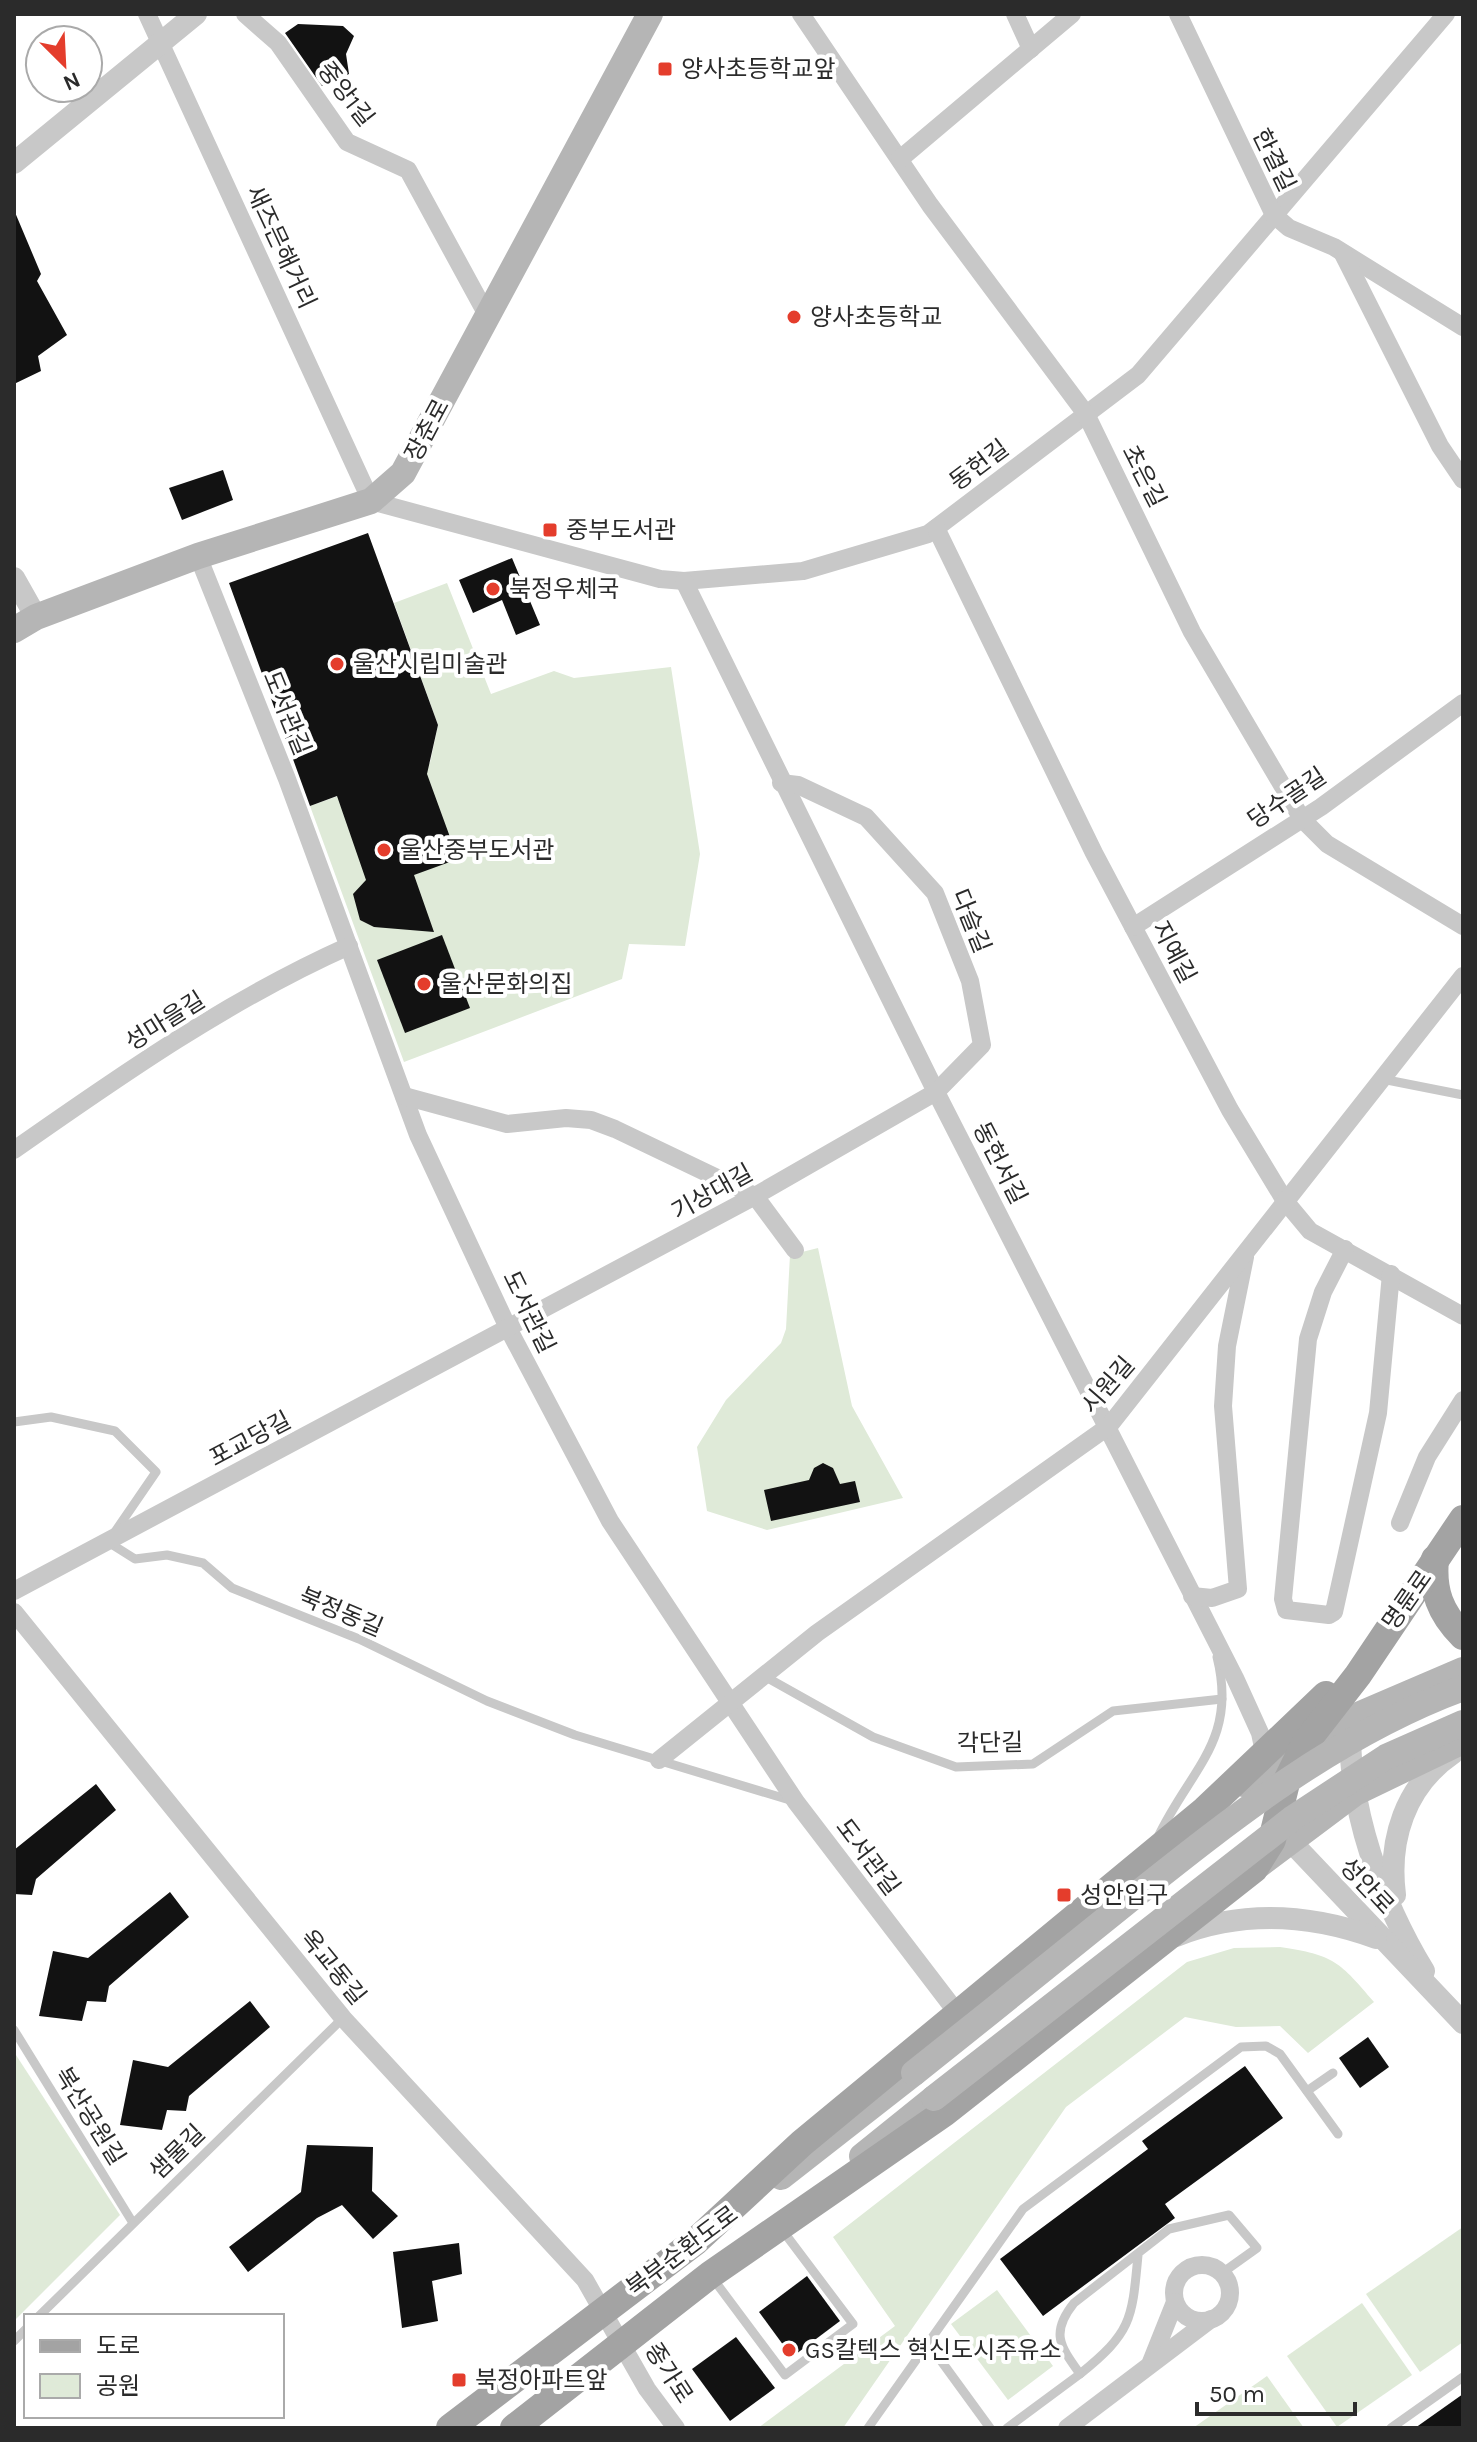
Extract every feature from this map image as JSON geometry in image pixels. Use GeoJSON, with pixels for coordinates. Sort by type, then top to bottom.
{"type":"FeatureCollection","features":[{"type":"Feature","properties":{"kind":"main road","name":"장춘로"},"geometry":{"type":"LineString","coordinates":[[25,624],[198,556],[371,501],[403,473],[650,14]]}},
{"type":"Feature","properties":{"kind":"main road","name":"명륜로"},"geometry":{"type":"LineString","coordinates":[[1379,1641],[1463,1519]]}},
{"type":"Feature","properties":{"kind":"main road"},"geometry":{"type":"LineString","coordinates":[[1435,1559],[1434,1576],[1440,1606],[1463,1636]]}},
{"type":"Feature","properties":{"kind":"main road"},"geometry":{"type":"LineString","coordinates":[[1297,1736],[1358,1675],[1379,1641]]}},
{"type":"Feature","properties":{"kind":"main road"},"geometry":{"type":"LineString","coordinates":[[1283,1834],[1286,1783],[1297,1736],[1379,1641]]}},
{"type":"Feature","properties":{"kind":"main road"},"geometry":{"type":"LineString","coordinates":[[696,2241],[802,2143],[1205,1810],[1264,1751],[1463,1670]]}},
{"type":"Feature","properties":{"kind":"main road","name":"북부순환도로"},"geometry":{"type":"LineString","coordinates":[[450,2428],[914,2073],[1208,1837],[1289,1779],[1369,1728],[1463,1688]]}},
{"type":"Feature","properties":{"kind":"main road","name":"북부순환도로"},"geometry":{"type":"LineString","coordinates":[[514,2428],[1304,1809],[1386,1757],[1463,1723]]}},
{"type":"Feature","properties":{"kind":"main road"},"geometry":{"type":"LineString","coordinates":[[714,2273],[944,2113],[1254,1869],[1283,1834],[1355,1793],[1463,1744]]}},
{"type":"Feature","properties":{"kind":"street","name":"새즈믄해거리"},"geometry":{"type":"LineString","coordinates":[[147,14],[371,501]]}},
{"type":"Feature","properties":{"kind":"street"},"geometry":{"type":"LineString","coordinates":[[14,163],[196,14]]}},
{"type":"Feature","properties":{"kind":"street","name":"중앙1길"},"geometry":{"type":"LineString","coordinates":[[245,14],[278,43],[347,142],[408,170],[487,315]]}},
{"type":"Feature","properties":{"kind":"street","name":"초은길"},"geometry":{"type":"LineString","coordinates":[[801,14],[930,205],[1086,414],[1192,632],[1302,819],[1327,844],[1463,926]]}},
{"type":"Feature","properties":{"kind":"street"},"geometry":{"type":"LineString","coordinates":[[1015,14],[1031,49]]}},
{"type":"Feature","properties":{"kind":"street"},"geometry":{"type":"LineString","coordinates":[[900,159],[1072,14]]}},
{"type":"Feature","properties":{"kind":"street","name":"한결길"},"geometry":{"type":"LineString","coordinates":[[1178,14],[1274,215],[1289,228],[1342,252],[1463,327]]}},
{"type":"Feature","properties":{"kind":"street","name":"동헌길"},"geometry":{"type":"LineString","coordinates":[[371,501],[660,579],[684,581],[803,571],[928,534],[1138,375],[1446,14]]}},
{"type":"Feature","properties":{"kind":"street"},"geometry":{"type":"LineString","coordinates":[[1342,252],[1440,446],[1463,480]]}},
{"type":"Feature","properties":{"kind":"street","name":"지예길"},"geometry":{"type":"LineString","coordinates":[[936,528],[1133,927],[1230,1110],[1285,1201],[1310,1231],[1463,1316]]}},
{"type":"Feature","properties":{"kind":"street","name":"도서관길"},"geometry":{"type":"LineString","coordinates":[[198,556],[349,946],[418,1135],[509,1330],[610,1521],[796,1802],[958,2014]]}},
{"type":"Feature","properties":{"kind":"street"},"geometry":{"type":"LineString","coordinates":[[14,578],[25,624]]}},
{"type":"Feature","properties":{"kind":"street","name":"동헌서길"},"geometry":{"type":"LineString","coordinates":[[684,581],[936,1092],[1109,1426],[1264,1751]]}},
{"type":"Feature","properties":{"kind":"street","name":"당수골길"},"geometry":{"type":"LineString","coordinates":[[1133,927],[1302,819],[1463,703]]}},
{"type":"Feature","properties":{"kind":"street","name":"다슬길"},"geometry":{"type":"LineString","coordinates":[[781,783],[798,785],[866,817],[935,893],[970,981],[982,1045],[936,1092]]}},
{"type":"Feature","properties":{"kind":"street","name":"성마을길"},"geometry":{"type":"LineString","coordinates":[[14,1150],[145,1061],[296,970],[349,946]]}},
{"type":"Feature","properties":{"kind":"street","name":"시원길"},"geometry":{"type":"LineString","coordinates":[[659,1760],[922,1555],[1109,1426],[1463,976]]}},
{"type":"Feature","properties":{"kind":"street","name":"기상대길"},"geometry":{"type":"LineString","coordinates":[[509,1330],[755,1196],[936,1092]]}},
{"type":"Feature","properties":{"kind":"street"},"geometry":{"type":"LineString","coordinates":[[404,1096],[507,1124],[566,1118],[591,1120],[755,1196],[795,1250]]}},
{"type":"Feature","properties":{"kind":"street"},"geometry":{"type":"LineString","coordinates":[[1345,1249],[1323,1292],[1308,1339],[1283,1599],[1286,1610],[1329,1615],[1334,1612],[1378,1413],[1391,1274]]}},
{"type":"Feature","properties":{"kind":"street"},"geometry":{"type":"LineString","coordinates":[[1192,1596],[1212,1598],[1238,1589],[1223,1406],[1227,1346],[1247,1250]]}},
{"type":"Feature","properties":{"kind":"street","name":"포교당길"},"geometry":{"type":"LineString","coordinates":[[14,1591],[509,1330]]}},
{"type":"Feature","properties":{"kind":"street"},"geometry":{"type":"LineString","coordinates":[[1400,1523],[1427,1457],[1463,1400]]}},
{"type":"Feature","properties":{"kind":"street","name":"옥교동길"},"geometry":{"type":"LineString","coordinates":[[14,1612],[343,2018],[585,2280],[622,2345]]}},
{"type":"Feature","properties":{"kind":"street"},"geometry":{"type":"LineString","coordinates":[[1358,1675],[1351,1718],[1350,1760],[1355,1793],[1393,1938]]}},
{"type":"Feature","properties":{"kind":"street"},"geometry":{"type":"LineString","coordinates":[[1393,1938],[1393,1859],[1402,1816],[1422,1780],[1463,1744]]}},
{"type":"Feature","properties":{"kind":"street"},"geometry":{"type":"LineString","coordinates":[[1264,1751],[1270,1807],[1283,1834]]}},
{"type":"Feature","properties":{"kind":"street","name":"성안로"},"geometry":{"type":"LineString","coordinates":[[1205,1810],[1230,1803],[1248,1804],[1263,1811],[1283,1834],[1393,1938],[1463,2023]]}},
{"type":"Feature","properties":{"kind":"street"},"geometry":{"type":"LineString","coordinates":[[1160,1943],[1213,1924],[1260,1918],[1336,1925],[1393,1938]]}},
{"type":"Feature","properties":{"kind":"street"},"geometry":{"type":"LineString","coordinates":[[1067,2428],[1211,2319],[1229,2301],[1229,2283],[1222,2273],[1202,2264],[1184,2271],[1174,2287],[1175,2302],[1150,2365]]}},
{"type":"Feature","properties":{"kind":"street"},"geometry":{"type":"LineString","coordinates":[[1175,2302],[1183,2314],[1192,2319],[1211,2319]]}},
{"type":"Feature","properties":{"kind":"street","name":"종가로"},"geometry":{"type":"LineString","coordinates":[[622,2345],[647,2389],[676,2428]]}},
{"type":"Feature","properties":{"kind":"lane"},"geometry":{"type":"LineString","coordinates":[[1382,1079],[1463,1095]]}},
{"type":"Feature","properties":{"kind":"lane"},"geometry":{"type":"LineString","coordinates":[[14,1422],[51,1417],[115,1431],[156,1472],[108,1542]]}},
{"type":"Feature","properties":{"kind":"lane","name":"북정동길"},"geometry":{"type":"LineString","coordinates":[[108,1542],[135,1559],[167,1555],[203,1563],[232,1588],[359,1639],[487,1701],[575,1735],[796,1802]]}},
{"type":"Feature","properties":{"kind":"lane"},"geometry":{"type":"LineString","coordinates":[[1140,1864],[1173,1804],[1210,1753],[1217,1736],[1222,1699],[1220,1669],[1211,1635]]}},
{"type":"Feature","properties":{"kind":"lane","name":"각단길"},"geometry":{"type":"LineString","coordinates":[[764,1676],[873,1737],[956,1767],[1033,1764],[1113,1711],[1222,1699]]}},
{"type":"Feature","properties":{"kind":"lane","name":"샘물길"},"geometry":{"type":"LineString","coordinates":[[41,2314],[343,2018]]}},
{"type":"Feature","properties":{"kind":"lane","name":"복산공원길"},"geometry":{"type":"LineString","coordinates":[[14,2030],[133,2223]]}},
{"type":"Feature","properties":{"kind":"lane"},"geometry":{"type":"LineString","coordinates":[[868,2428],[1023,2209],[1241,2047],[1266,2046],[1280,2054],[1338,2134]]}},
{"type":"Feature","properties":{"kind":"lane"},"geometry":{"type":"LineString","coordinates":[[1307,2091],[1333,2073]]}},
{"type":"Feature","properties":{"kind":"lane"},"geometry":{"type":"LineString","coordinates":[[1080,2374],[1063,2350],[1059,2336],[1062,2318],[1074,2303],[1169,2229],[1229,2215],[1257,2248],[1222,2273]]}},
{"type":"Feature","properties":{"kind":"lane"},"geometry":{"type":"LineString","coordinates":[[714,2273],[785,2375],[853,2324],[781,2228]]}},
{"type":"Feature","properties":{"kind":"lane"},"geometry":{"type":"LineString","coordinates":[[1007,2428],[1080,2374],[1119,2340],[1130,2320],[1138,2255]]}},
{"type":"Feature","properties":{"kind":"lane"},"geometry":{"type":"LineString","coordinates":[[928,2343],[990,2428]]}},
{"type":"Feature","properties":{"kind":"lane"},"geometry":{"type":"LineString","coordinates":[[1391,2428],[1463,2377]]}},
{"type":"Feature","properties":{"kind":"green space"},"geometry":{"type":"Polygon","coordinates":[[[447,583],[491,694],[554,671],[574,678],[671,667],[700,854],[685,946],[629,944],[622,979],[404,1062],[310,806],[430,763],[438,725],[394,603],[447,583]]]}},
{"type":"Feature","properties":{"kind":"green space"},"geometry":{"type":"Polygon","coordinates":[[[818,1248],[852,1406],[903,1498],[767,1530],[707,1511],[697,1447],[726,1400],[781,1343],[786,1329],[790,1255],[818,1248]]]}},
{"type":"Feature","properties":{"kind":"green space"},"geometry":{"type":"Polygon","coordinates":[[[1280,1947],[1313,1953],[1334,1962],[1374,2002],[1308,2053],[1280,2026],[1236,2027],[1185,2017],[1066,2107],[843,2428],[758,2428],[895,2326],[833,2237],[1187,1962],[1234,1948],[1280,1947]]]}},
{"type":"Feature","properties":{"kind":"green space"},"geometry":{"type":"Polygon","coordinates":[[[14,2052],[120,2215],[14,2321],[14,2052]]]}},
{"type":"Feature","properties":{"kind":"green space"},"geometry":{"type":"Polygon","coordinates":[[[1463,2227],[1463,2342],[1420,2372],[1366,2294],[1463,2227]]]}},
{"type":"Feature","properties":{"kind":"green space"},"geometry":{"type":"Polygon","coordinates":[[[997,2290],[1053,2366],[1008,2400],[951,2324],[997,2290]]]}},
{"type":"Feature","properties":{"kind":"green space"},"geometry":{"type":"Polygon","coordinates":[[[1362,2303],[1412,2375],[1337,2427],[1287,2356],[1362,2303]]]}},
{"type":"Feature","properties":{"kind":"green space"},"geometry":{"type":"Polygon","coordinates":[[[1267,2376],[1304,2428],[1193,2428],[1267,2376]]]}},
{"type":"Feature","properties":{"kind":"building"},"geometry":{"type":"Polygon","coordinates":[[[298,24],[343,26],[354,36],[346,54],[349,74],[322,86],[285,33],[298,24]]]}},
{"type":"Feature","properties":{"kind":"building"},"geometry":{"type":"Polygon","coordinates":[[[14,210],[41,274],[37,281],[67,335],[38,356],[41,371],[14,384],[14,210]]]}},
{"type":"Feature","properties":{"kind":"building"},"geometry":{"type":"Polygon","coordinates":[[[223,470],[233,500],[182,520],[169,488],[223,470]]]}},
{"type":"Feature","properties":{"kind":"building","name":"울산시립미술관"},"geometry":{"type":"Polygon","coordinates":[[[368,533],[438,725],[427,774],[458,859],[414,875],[434,932],[374,927],[360,920],[353,894],[366,880],[337,796],[310,806],[229,583],[368,533]]]}},
{"type":"Feature","properties":{"kind":"building"},"geometry":{"type":"Polygon","coordinates":[[[512,558],[540,625],[516,635],[502,600],[473,613],[459,580],[512,558]]]}},
{"type":"Feature","properties":{"kind":"building","name":"울산문화의집"},"geometry":{"type":"Polygon","coordinates":[[[442,935],[470,1008],[405,1033],[377,960],[442,935]]]}},
{"type":"Feature","properties":{"kind":"building"},"geometry":{"type":"Polygon","coordinates":[[[823,1463],[833,1468],[840,1484],[855,1481],[860,1502],[771,1521],[764,1490],[809,1480],[814,1468],[823,1463]]]}},
{"type":"Feature","properties":{"kind":"building"},"geometry":{"type":"Polygon","coordinates":[[[96,1784],[116,1810],[36,1879],[32,1895],[14,1894],[14,1850],[96,1784]]]}},
{"type":"Feature","properties":{"kind":"building"},"geometry":{"type":"Polygon","coordinates":[[[170,1892],[189,1917],[109,1986],[106,2002],[87,2001],[82,2021],[39,2016],[53,1951],[88,1958],[170,1892]]]}},
{"type":"Feature","properties":{"kind":"building"},"geometry":{"type":"Polygon","coordinates":[[[250,2001],[270,2027],[189,2096],[186,2111],[167,2110],[162,2130],[120,2125],[133,2060],[168,2067],[250,2001]]]}},
{"type":"Feature","properties":{"kind":"building"},"geometry":{"type":"Polygon","coordinates":[[[1368,2037],[1389,2067],[1360,2088],[1339,2058],[1368,2037]]]}},
{"type":"Feature","properties":{"kind":"building"},"geometry":{"type":"Polygon","coordinates":[[[1245,2066],[1283,2118],[1165,2204],[1175,2218],[1043,2316],[1000,2259],[1148,2149],[1142,2141],[1245,2066]]]}},
{"type":"Feature","properties":{"kind":"building"},"geometry":{"type":"Polygon","coordinates":[[[307,2145],[373,2147],[372,2191],[398,2216],[373,2239],[342,2205],[317,2218],[248,2272],[229,2247],[301,2192],[307,2145]]]}},
{"type":"Feature","properties":{"kind":"building"},"geometry":{"type":"Polygon","coordinates":[[[459,2243],[462,2274],[432,2281],[438,2321],[402,2328],[393,2252],[459,2243]]]}},
{"type":"Feature","properties":{"kind":"building"},"geometry":{"type":"Polygon","coordinates":[[[807,2276],[840,2321],[792,2357],[759,2312],[807,2276]]]}},
{"type":"Feature","properties":{"kind":"building"},"geometry":{"type":"Polygon","coordinates":[[[736,2337],[775,2388],[730,2421],[692,2369],[736,2337]]]}},
{"type":"Feature","properties":{"kind":"building"},"geometry":{"type":"Polygon","coordinates":[[[1463,2394],[1463,2428],[1415,2428],[1463,2394]]]}},
{"type":"Feature","properties":{"kind":"place","name":"양사초등학교앞"},"geometry":{"type":"Point","coordinates":[665,69]}},
{"type":"Feature","properties":{"kind":"place","name":"양사초등학교"},"geometry":{"type":"Point","coordinates":[794,317]}},
{"type":"Feature","properties":{"kind":"place","name":"중부도서관"},"geometry":{"type":"Point","coordinates":[550,530]}},
{"type":"Feature","properties":{"kind":"place","name":"북정우체국"},"geometry":{"type":"Point","coordinates":[493,589]}},
{"type":"Feature","properties":{"kind":"place","name":"울산시립미술관"},"geometry":{"type":"Point","coordinates":[337,664]}},
{"type":"Feature","properties":{"kind":"place","name":"울산중부도서관"},"geometry":{"type":"Point","coordinates":[384,850]}},
{"type":"Feature","properties":{"kind":"place","name":"울산문화의집"},"geometry":{"type":"Point","coordinates":[424,984]}},
{"type":"Feature","properties":{"kind":"place","name":"성안입구"},"geometry":{"type":"Point","coordinates":[1064,1895]}},
{"type":"Feature","properties":{"kind":"place","name":"GS칼텍스 혁신도시주유소"},"geometry":{"type":"Point","coordinates":[789,2350]}},
{"type":"Feature","properties":{"kind":"place","name":"북정아파트앞"},"geometry":{"type":"Point","coordinates":[459,2380]}}]}
